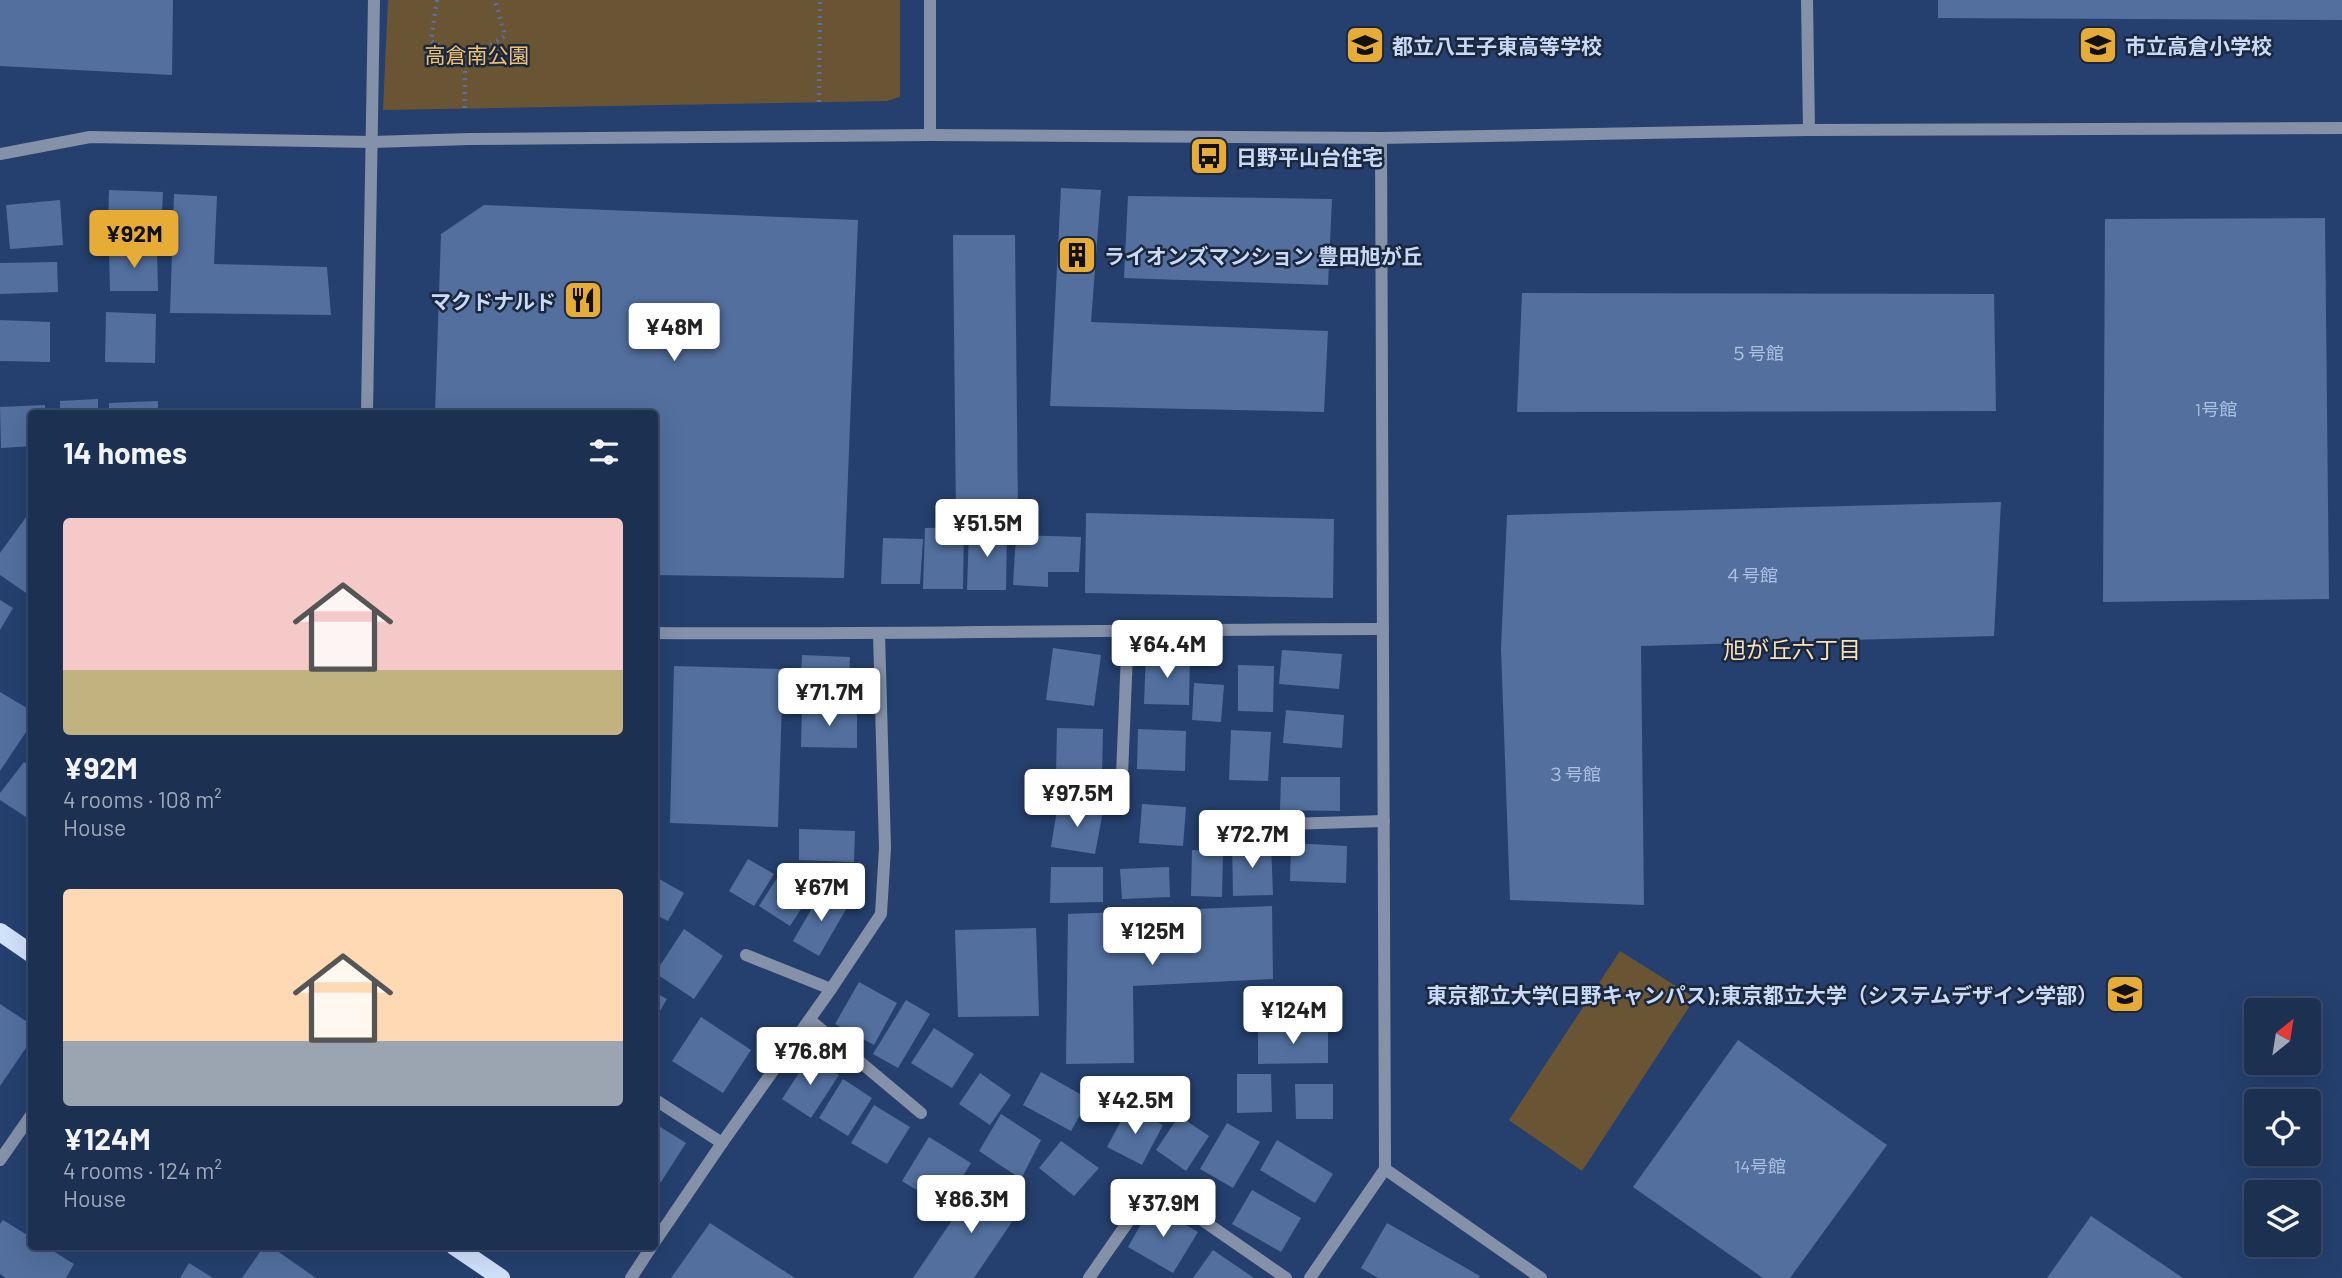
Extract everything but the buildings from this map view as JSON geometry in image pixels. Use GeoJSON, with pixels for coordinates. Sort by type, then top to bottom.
{"type":"FeatureCollection","features":[{"type":"Feature","properties":{"kind":"main road"},"geometry":{"type":"LineString","coordinates":[[0,932],[28,951]]}},
{"type":"Feature","properties":{"kind":"main road"},"geometry":{"type":"LineString","coordinates":[[460,1250],[501,1278]]}},
{"type":"Feature","properties":{"kind":"street"},"geometry":{"type":"LineString","coordinates":[[367,410],[374,0]]}},
{"type":"Feature","properties":{"kind":"street"},"geometry":{"type":"LineString","coordinates":[[930,0],[930,135]]}},
{"type":"Feature","properties":{"kind":"street"},"geometry":{"type":"LineString","coordinates":[[1807,0],[1809,130]]}},
{"type":"Feature","properties":{"kind":"street"},"geometry":{"type":"LineString","coordinates":[[0,153],[90,137],[372,142],[930,135],[1381,138],[1809,130],[2342,128]]}},
{"type":"Feature","properties":{"kind":"street"},"geometry":{"type":"LineString","coordinates":[[1310,1278],[1385,1169],[1381,138]]}},
{"type":"Feature","properties":{"kind":"street"},"geometry":{"type":"LineString","coordinates":[[658,633],[878,634],[1128,629],[1383,629]]}},
{"type":"Feature","properties":{"kind":"street"},"geometry":{"type":"LineString","coordinates":[[1121,799],[1128,629]]}},
{"type":"Feature","properties":{"kind":"street"},"geometry":{"type":"LineString","coordinates":[[658,1237],[881,914],[885,848],[878,634]]}},
{"type":"Feature","properties":{"kind":"street"},"geometry":{"type":"LineString","coordinates":[[1220,826],[1384,821]]}},
{"type":"Feature","properties":{"kind":"street"},"geometry":{"type":"LineString","coordinates":[[746,955],[831,989]]}},
{"type":"Feature","properties":{"kind":"street"},"geometry":{"type":"LineString","coordinates":[[810,1020],[921,1114]]}},
{"type":"Feature","properties":{"kind":"street"},"geometry":{"type":"LineString","coordinates":[[658,1102],[722,1143]]}},
{"type":"Feature","properties":{"kind":"street"},"geometry":{"type":"LineString","coordinates":[[0,1160],[28,1120]]}},
{"type":"Feature","properties":{"kind":"street"},"geometry":{"type":"LineString","coordinates":[[1385,1169],[1541,1278]]}},
{"type":"Feature","properties":{"kind":"street"},"geometry":{"type":"LineString","coordinates":[[1090,1278],[1153,1186],[1286,1278]]}},
{"type":"Feature","properties":{"kind":"street"},"geometry":{"type":"LineString","coordinates":[[631,1278],[649,1250]]}},
{"type":"Feature","properties":{"kind":"path"},"geometry":{"type":"LineString","coordinates":[[437,0],[431,41],[465,62]]}},
{"type":"Feature","properties":{"kind":"path"},"geometry":{"type":"LineString","coordinates":[[465,62],[505,36],[495,0]]}},
{"type":"Feature","properties":{"kind":"path"},"geometry":{"type":"LineString","coordinates":[[819,102],[820,0]]}},
{"type":"Feature","properties":{"kind":"path"},"geometry":{"type":"LineString","coordinates":[[465,62],[465,108]]}},
{"type":"Feature","properties":{"kind":"green space","name":"高倉南公園"},"geometry":{"type":"Polygon","coordinates":[[[388,0],[900,0],[900,97],[887,101],[383,110],[388,0]]]}},
{"type":"Feature","properties":{"kind":"green space"},"geometry":{"type":"Polygon","coordinates":[[[1620,951],[1695,998],[1582,1171],[1509,1120],[1620,951]]]}},
{"type":"Feature","properties":{"kind":"place","name":"都立八王子東高等学校"},"geometry":{"type":"Point","coordinates":[1365,45]}},
{"type":"Feature","properties":{"kind":"place","name":"市立高倉小学校"},"geometry":{"type":"Point","coordinates":[2098,45]}},
{"type":"Feature","properties":{"kind":"place","name":"日野平山台住宅"},"geometry":{"type":"Point","coordinates":[1209,156]}},
{"type":"Feature","properties":{"kind":"place","name":"ライオンズマンション 豊田旭が丘"},"geometry":{"type":"Point","coordinates":[1077,255]}},
{"type":"Feature","properties":{"kind":"place","name":"マクドナルド"},"geometry":{"type":"Point","coordinates":[583,300]}},
{"type":"Feature","properties":{"kind":"place","name":"東京都立大学(日野キャンパス);東京都立大学（システムデザイン学部）"},"geometry":{"type":"Point","coordinates":[2125,994]}},
{"type":"Feature","properties":{"kind":"district","name":"旭が丘六丁目"},"geometry":{"type":"Point","coordinates":[1792,649]}}]}
